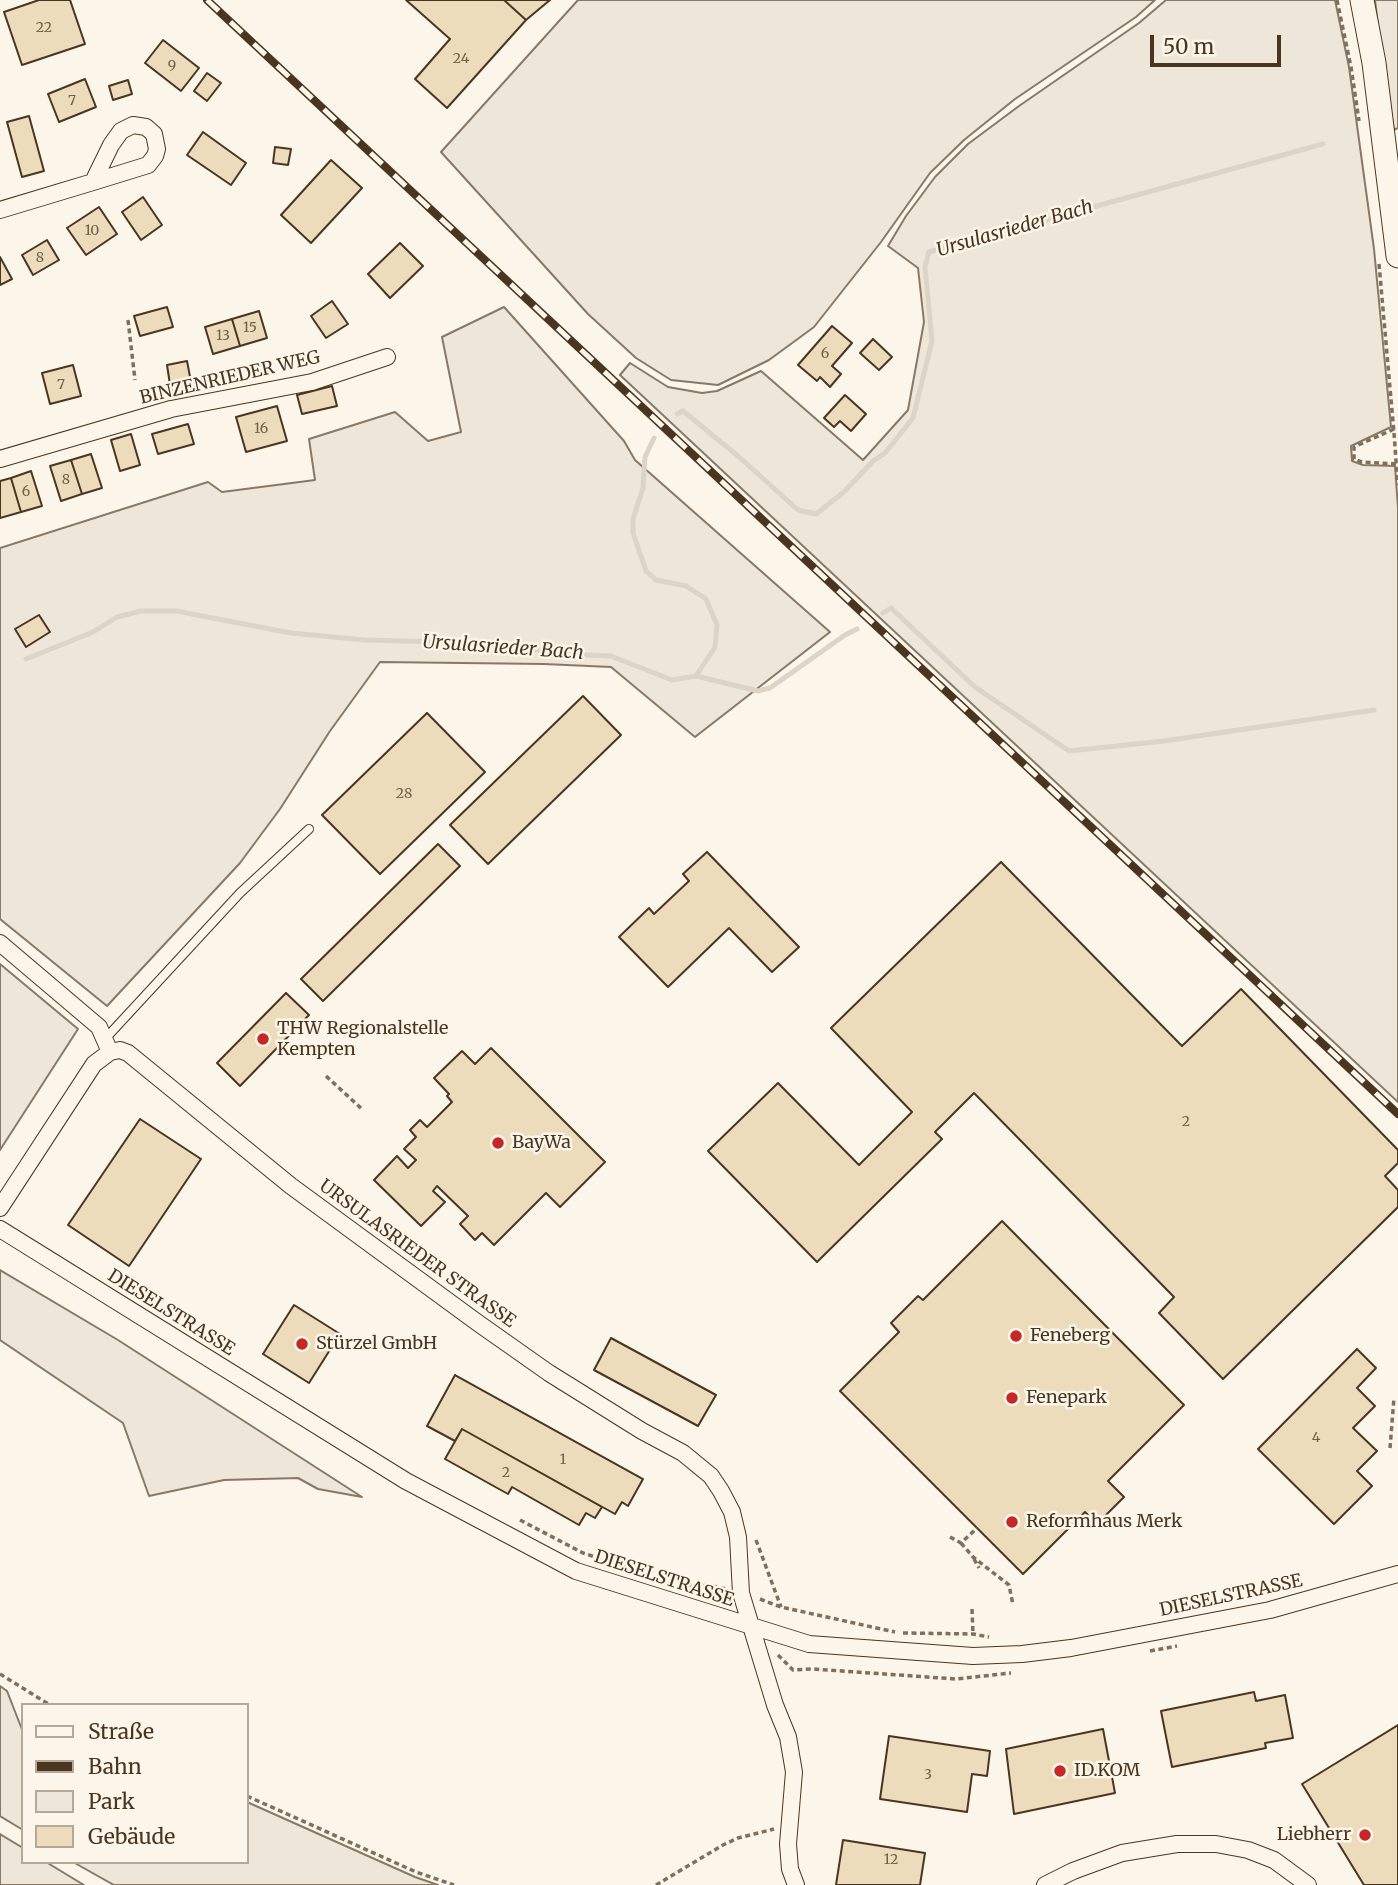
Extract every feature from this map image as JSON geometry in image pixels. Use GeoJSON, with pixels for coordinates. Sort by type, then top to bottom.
{"type":"FeatureCollection","features":[{"type":"Feature","properties":{"kind":"main road"},"geometry":{"type":"LineString","coordinates":[[1362,0],[1374,63],[1388,260]]}},
{"type":"Feature","properties":{"kind":"street"},"geometry":{"type":"LineString","coordinates":[[0,210],[93,182]]}},
{"type":"Feature","properties":{"kind":"street","name":"BINZENRIEDER WEG"},"geometry":{"type":"LineString","coordinates":[[0,460],[171,409],[312,382],[387,357]]}},
{"type":"Feature","properties":{"kind":"street","name":"URSULASRIEDER STRASSE"},"geometry":{"type":"LineString","coordinates":[[0,943],[99,1027],[108,1045],[128,1054],[291,1186],[549,1373],[642,1431],[683,1453],[711,1476],[732,1513],[738,1537],[741,1593],[775,1705],[788,1737],[794,1772],[788,1844],[790,1869],[796,1885]]}},
{"type":"Feature","properties":{"kind":"street"},"geometry":{"type":"LineString","coordinates":[[0,1208],[108,1045]]}},
{"type":"Feature","properties":{"kind":"street","name":"DIESELSTRASSE"},"geometry":{"type":"LineString","coordinates":[[0,1228],[406,1481],[576,1571],[810,1644],[973,1656],[1022,1654],[1071,1648],[1270,1610],[1398,1574]]}},
{"type":"Feature","properties":{"kind":"street"},"geometry":{"type":"LineString","coordinates":[[1045,1885],[1073,1871],[1122,1853],[1177,1844],[1216,1844],[1248,1850],[1274,1860],[1308,1885]]}},
{"type":"Feature","properties":{"kind":"lane"},"geometry":{"type":"LineString","coordinates":[[108,1045],[240,893],[309,829]]}},
{"type":"Feature","properties":{"kind":"path"},"geometry":{"type":"LineString","coordinates":[[1337,0],[1361,132]]}},
{"type":"Feature","properties":{"kind":"path"},"geometry":{"type":"LineString","coordinates":[[1388,260],[1398,485]]}},
{"type":"Feature","properties":{"kind":"path"},"geometry":{"type":"LineString","coordinates":[[128,320],[135,380]]}},
{"type":"Feature","properties":{"kind":"path"},"geometry":{"type":"LineString","coordinates":[[1394,431],[1354,447],[1354,459],[1398,464]]}},
{"type":"Feature","properties":{"kind":"path"},"geometry":{"type":"LineString","coordinates":[[326,1076],[363,1110]]}},
{"type":"Feature","properties":{"kind":"path"},"geometry":{"type":"LineString","coordinates":[[1390,1447],[1394,1398]]}},
{"type":"Feature","properties":{"kind":"path"},"geometry":{"type":"LineString","coordinates":[[511,1516],[583,1553],[656,1577]]}},
{"type":"Feature","properties":{"kind":"path"},"geometry":{"type":"LineString","coordinates":[[961,1543],[977,1528]]}},
{"type":"Feature","properties":{"kind":"path"},"geometry":{"type":"LineString","coordinates":[[950,1537],[961,1543],[973,1557],[1009,1585],[1013,1605]]}},
{"type":"Feature","properties":{"kind":"path"},"geometry":{"type":"LineString","coordinates":[[973,1557],[979,1568]]}},
{"type":"Feature","properties":{"kind":"path"},"geometry":{"type":"LineString","coordinates":[[668,1581],[680,1585],[712,1586],[741,1593]]}},
{"type":"Feature","properties":{"kind":"path"},"geometry":{"type":"LineString","coordinates":[[781,1607],[895,1632],[973,1634],[1000,1640]]}},
{"type":"Feature","properties":{"kind":"path"},"geometry":{"type":"LineString","coordinates":[[972,1609],[973,1634]]}},
{"type":"Feature","properties":{"kind":"path"},"geometry":{"type":"LineString","coordinates":[[0,1674],[47,1703]]}},
{"type":"Feature","properties":{"kind":"path"},"geometry":{"type":"LineString","coordinates":[[248,1796],[416,1872],[454,1885]]}},
{"type":"Feature","properties":{"kind":"path"},"geometry":{"type":"LineString","coordinates":[[656,1885],[738,1838],[789,1825]]}},
{"type":"Feature","properties":{"kind":"green space"},"geometry":{"type":"Polygon","coordinates":[[[578,0],[1155,0],[1136,17],[1015,99],[964,140],[930,173],[881,242],[814,327],[769,360],[718,385],[671,380],[636,358],[588,314],[441,152],[578,0]]]}},
{"type":"Feature","properties":{"kind":"green space"},"geometry":{"type":"Polygon","coordinates":[[[1166,0],[1335,0],[1349,67],[1374,249],[1391,427],[1351,446],[1352,461],[1363,465],[1395,466],[1398,508],[1398,1102],[620,375],[630,363],[668,387],[702,393],[717,391],[761,371],[863,460],[908,410],[924,322],[918,268],[888,246],[906,216],[935,177],[968,144],[1139,23],[1166,0]]]}},
{"type":"Feature","properties":{"kind":"green space"},"geometry":{"type":"Polygon","coordinates":[[[1375,0],[1398,0],[1398,128],[1394,130],[1382,61],[1375,0]]]}},
{"type":"Feature","properties":{"kind":"green space"},"geometry":{"type":"Polygon","coordinates":[[[504,307],[624,441],[635,460],[830,632],[695,737],[611,667],[380,662],[240,863],[107,1006],[0,919],[0,548],[208,482],[222,492],[315,480],[309,439],[395,412],[428,441],[461,432],[442,337],[504,307]]]}},
{"type":"Feature","properties":{"kind":"green space"},"geometry":{"type":"Polygon","coordinates":[[[0,964],[78,1029],[0,1150],[0,964]]]}},
{"type":"Feature","properties":{"kind":"green space"},"geometry":{"type":"Polygon","coordinates":[[[0,1270],[118,1340],[362,1497],[318,1489],[298,1478],[224,1480],[149,1496],[123,1423],[0,1340],[0,1270]]]}},
{"type":"Feature","properties":{"kind":"green space"},"geometry":{"type":"Polygon","coordinates":[[[0,1686],[7,1691],[21,1727],[21,1829],[0,1816],[0,1686]]]}},
{"type":"Feature","properties":{"kind":"green space"},"geometry":{"type":"Polygon","coordinates":[[[248,1802],[438,1885],[114,1885],[77,1864],[248,1864],[248,1802]]]}},
{"type":"Feature","properties":{"kind":"green space"},"geometry":{"type":"Polygon","coordinates":[[[0,1834],[21,1847],[21,1864],[49,1864],[84,1885],[0,1885],[0,1834]]]}},
{"type":"Feature","properties":{"kind":"building"},"geometry":{"type":"Polygon","coordinates":[[[39,0],[70,0],[85,44],[22,65],[4,12],[39,0]]]}},
{"type":"Feature","properties":{"kind":"building"},"geometry":{"type":"Polygon","coordinates":[[[406,0],[504,0],[526,20],[447,108],[415,79],[450,39],[406,0]]]}},
{"type":"Feature","properties":{"kind":"building"},"geometry":{"type":"Polygon","coordinates":[[[504,0],[550,0],[526,20],[504,0]]]}},
{"type":"Feature","properties":{"kind":"building"},"geometry":{"type":"Polygon","coordinates":[[[163,40],[199,68],[181,91],[145,63],[163,40]]]}},
{"type":"Feature","properties":{"kind":"building"},"geometry":{"type":"Polygon","coordinates":[[[207,73],[221,83],[207,101],[194,91],[207,73]]]}},
{"type":"Feature","properties":{"kind":"building"},"geometry":{"type":"Polygon","coordinates":[[[85,79],[96,107],[59,122],[48,94],[85,79]]]}},
{"type":"Feature","properties":{"kind":"building"},"geometry":{"type":"Polygon","coordinates":[[[128,80],[132,94],[113,100],[109,86],[128,80]]]}},
{"type":"Feature","properties":{"kind":"building"},"geometry":{"type":"Polygon","coordinates":[[[29,116],[44,171],[22,177],[7,122],[29,116]]]}},
{"type":"Feature","properties":{"kind":"building"},"geometry":{"type":"Polygon","coordinates":[[[203,132],[246,163],[231,185],[187,155],[203,132]]]}},
{"type":"Feature","properties":{"kind":"building"},"geometry":{"type":"Polygon","coordinates":[[[275,147],[291,149],[288,165],[273,163],[275,147]]]}},
{"type":"Feature","properties":{"kind":"building"},"geometry":{"type":"Polygon","coordinates":[[[331,160],[362,188],[311,243],[281,215],[331,160]]]}},
{"type":"Feature","properties":{"kind":"building"},"geometry":{"type":"Polygon","coordinates":[[[143,197],[162,225],[141,240],[122,212],[143,197]]]}},
{"type":"Feature","properties":{"kind":"building"},"geometry":{"type":"Polygon","coordinates":[[[99,207],[117,234],[86,255],[67,228],[99,207]]]}},
{"type":"Feature","properties":{"kind":"building"},"geometry":{"type":"Polygon","coordinates":[[[47,240],[59,260],[33,275],[22,255],[47,240]]]}},
{"type":"Feature","properties":{"kind":"building"},"geometry":{"type":"Polygon","coordinates":[[[400,243],[423,266],[390,298],[368,274],[400,243]]]}},
{"type":"Feature","properties":{"kind":"building"},"geometry":{"type":"Polygon","coordinates":[[[0,257],[12,279],[0,285],[0,257]]]}},
{"type":"Feature","properties":{"kind":"building"},"geometry":{"type":"Polygon","coordinates":[[[332,301],[348,324],[326,338],[311,316],[332,301]]]}},
{"type":"Feature","properties":{"kind":"building"},"geometry":{"type":"Polygon","coordinates":[[[167,307],[173,327],[140,336],[134,316],[167,307]]]}},
{"type":"Feature","properties":{"kind":"building"},"geometry":{"type":"Polygon","coordinates":[[[259,311],[267,338],[240,346],[232,319],[259,311]]]}},
{"type":"Feature","properties":{"kind":"building"},"geometry":{"type":"Polygon","coordinates":[[[232,319],[240,346],[213,354],[205,327],[232,319]]]}},
{"type":"Feature","properties":{"kind":"building"},"geometry":{"type":"Polygon","coordinates":[[[832,326],[852,343],[832,366],[841,374],[830,387],[820,377],[817,381],[798,365],[832,326]]]}},
{"type":"Feature","properties":{"kind":"building"},"geometry":{"type":"Polygon","coordinates":[[[873,339],[892,357],[879,370],[860,353],[873,339]]]}},
{"type":"Feature","properties":{"kind":"building"},"geometry":{"type":"Polygon","coordinates":[[[187,361],[192,387],[171,391],[167,365],[187,361]]]}},
{"type":"Feature","properties":{"kind":"building"},"geometry":{"type":"Polygon","coordinates":[[[73,365],[81,396],[50,404],[42,373],[73,365]]]}},
{"type":"Feature","properties":{"kind":"building"},"geometry":{"type":"Polygon","coordinates":[[[332,386],[337,406],[302,414],[297,395],[332,386]]]}},
{"type":"Feature","properties":{"kind":"building"},"geometry":{"type":"Polygon","coordinates":[[[845,395],[866,414],[851,431],[840,421],[834,427],[824,418],[845,395]]]}},
{"type":"Feature","properties":{"kind":"building"},"geometry":{"type":"Polygon","coordinates":[[[277,406],[287,441],[246,452],[236,417],[277,406]]]}},
{"type":"Feature","properties":{"kind":"building"},"geometry":{"type":"Polygon","coordinates":[[[188,424],[194,444],[158,454],[152,434],[188,424]]]}},
{"type":"Feature","properties":{"kind":"building"},"geometry":{"type":"Polygon","coordinates":[[[131,434],[140,465],[120,471],[111,440],[131,434]]]}},
{"type":"Feature","properties":{"kind":"building"},"geometry":{"type":"Polygon","coordinates":[[[91,454],[102,488],[82,494],[71,460],[91,454]]]}},
{"type":"Feature","properties":{"kind":"building"},"geometry":{"type":"Polygon","coordinates":[[[71,460],[82,494],[61,501],[50,466],[71,460]]]}},
{"type":"Feature","properties":{"kind":"building"},"geometry":{"type":"Polygon","coordinates":[[[31,471],[42,506],[21,512],[11,478],[31,471]]]}},
{"type":"Feature","properties":{"kind":"building"},"geometry":{"type":"Polygon","coordinates":[[[11,478],[21,512],[0,518],[0,481],[11,478]]]}},
{"type":"Feature","properties":{"kind":"building"},"geometry":{"type":"Polygon","coordinates":[[[39,615],[50,632],[26,647],[15,629],[39,615]]]}},
{"type":"Feature","properties":{"kind":"building"},"geometry":{"type":"Polygon","coordinates":[[[583,696],[621,735],[488,864],[450,825],[583,696]]]}},
{"type":"Feature","properties":{"kind":"building"},"geometry":{"type":"Polygon","coordinates":[[[427,713],[485,772],[380,874],[322,815],[427,713]]]}},
{"type":"Feature","properties":{"kind":"building"},"geometry":{"type":"Polygon","coordinates":[[[438,844],[460,866],[323,1001],[301,979],[438,844]]]}},
{"type":"Feature","properties":{"kind":"building"},"geometry":{"type":"Polygon","coordinates":[[[707,852],[799,947],[772,972],[729,928],[668,987],[619,937],[649,908],[654,914],[689,881],[683,874],[707,852]]]}},
{"type":"Feature","properties":{"kind":"building"},"geometry":{"type":"Polygon","coordinates":[[[1001,862],[1182,1046],[1241,989],[1398,1150],[1398,1163],[1385,1176],[1398,1190],[1398,1207],[1223,1379],[1159,1313],[1174,1297],[974,1093],[935,1132],[942,1139],[817,1262],[708,1151],[778,1083],[859,1165],[912,1112],[831,1028],[1001,862]]]}},
{"type":"Feature","properties":{"kind":"building","name":"THW Regionalstelle Kempten"},"geometry":{"type":"Polygon","coordinates":[[[286,993],[309,1015],[240,1086],[217,1063],[286,993]]]}},
{"type":"Feature","properties":{"kind":"building","name":"BayWa"},"geometry":{"type":"Polygon","coordinates":[[[491,1048],[605,1162],[560,1207],[546,1193],[494,1245],[482,1233],[475,1240],[460,1224],[468,1216],[437,1186],[433,1191],[445,1202],[421,1226],[374,1180],[397,1156],[408,1168],[416,1160],[404,1149],[416,1137],[410,1130],[420,1120],[427,1127],[452,1102],[447,1096],[449,1094],[434,1078],[462,1051],[475,1064],[491,1048]]]}},
{"type":"Feature","properties":{"kind":"building"},"geometry":{"type":"Polygon","coordinates":[[[140,1119],[201,1159],[129,1266],[68,1225],[140,1119]]]}},
{"type":"Feature","properties":{"kind":"building","name":"Fenepark"},"geometry":{"type":"Polygon","coordinates":[[[1002,1221],[1184,1405],[1108,1481],[1124,1497],[1097,1524],[1085,1512],[1023,1574],[840,1391],[899,1332],[891,1323],[918,1296],[923,1300],[1002,1221]]]}},
{"type":"Feature","properties":{"kind":"building","name":"Stürzel GmbH"},"geometry":{"type":"Polygon","coordinates":[[[294,1305],[340,1334],[309,1383],[263,1354],[294,1305]]]}},
{"type":"Feature","properties":{"kind":"building"},"geometry":{"type":"Polygon","coordinates":[[[611,1338],[716,1395],[698,1426],[594,1370],[611,1338]]]}},
{"type":"Feature","properties":{"kind":"building"},"geometry":{"type":"Polygon","coordinates":[[[1357,1349],[1376,1368],[1357,1388],[1375,1406],[1353,1428],[1377,1451],[1357,1471],[1372,1486],[1334,1524],[1258,1449],[1357,1349]]]}},
{"type":"Feature","properties":{"kind":"building"},"geometry":{"type":"Polygon","coordinates":[[[455,1375],[643,1479],[628,1506],[622,1502],[615,1514],[462,1429],[455,1441],[427,1426],[455,1375]]]}},
{"type":"Feature","properties":{"kind":"building"},"geometry":{"type":"Polygon","coordinates":[[[462,1429],[602,1507],[595,1518],[586,1513],[579,1525],[512,1487],[508,1494],[445,1459],[462,1429]]]}},
{"type":"Feature","properties":{"kind":"building"},"geometry":{"type":"Polygon","coordinates":[[[1254,1692],[1256,1701],[1285,1695],[1293,1738],[1265,1743],[1266,1748],[1172,1767],[1161,1711],[1254,1692]]]}},
{"type":"Feature","properties":{"kind":"building","name":"Liebherr"},"geometry":{"type":"Polygon","coordinates":[[[1398,1725],[1398,1885],[1364,1885],[1302,1784],[1398,1725]]]}},
{"type":"Feature","properties":{"kind":"building","name":"ID.KOM"},"geometry":{"type":"Polygon","coordinates":[[[1103,1729],[1115,1793],[1014,1814],[1006,1749],[1103,1729]]]}},
{"type":"Feature","properties":{"kind":"building"},"geometry":{"type":"Polygon","coordinates":[[[889,1736],[990,1751],[987,1776],[972,1774],[967,1812],[880,1799],[889,1736]]]}},
{"type":"Feature","properties":{"kind":"building"},"geometry":{"type":"Polygon","coordinates":[[[843,1840],[925,1853],[920,1885],[836,1885],[843,1840]]]}},
{"type":"Feature","properties":{"kind":"waterway","name":"Ursulasrieder Bach"},"geometry":{"type":"LineString","coordinates":[[677,414],[683,411],[798,510],[816,514],[885,453],[913,418],[932,341],[925,267],[929,252],[1323,144]]}},
{"type":"Feature","properties":{"kind":"waterway","name":"Ursulasrieder Bach"},"geometry":{"type":"LineString","coordinates":[[26,659],[93,632],[117,617],[141,611],[176,611],[291,633],[365,640],[483,643],[569,654],[611,656],[672,680],[696,676],[715,647],[717,625],[706,599],[686,586],[656,580],[646,571],[633,533],[633,519],[643,488],[645,457],[654,438]]}},
{"type":"Feature","properties":{"kind":"waterway"},"geometry":{"type":"LineString","coordinates":[[883,613],[891,608],[975,687],[1069,751],[1164,741],[1374,710]]}},
{"type":"Feature","properties":{"kind":"waterway"},"geometry":{"type":"LineString","coordinates":[[696,676],[758,691],[770,688],[857,629]]}},
{"type":"Feature","properties":{"kind":"railway"},"geometry":{"type":"LineString","coordinates":[[207,0],[1398,1114]]}},
{"type":"Feature","properties":{"kind":"place","name":"THW Regionalstelle Kempten"},"geometry":{"type":"Point","coordinates":[263,1039]}},
{"type":"Feature","properties":{"kind":"place","name":"BayWa"},"geometry":{"type":"Point","coordinates":[498,1143]}},
{"type":"Feature","properties":{"kind":"place","name":"Feneberg"},"geometry":{"type":"Point","coordinates":[1016,1336]}},
{"type":"Feature","properties":{"kind":"place","name":"Stürzel GmbH"},"geometry":{"type":"Point","coordinates":[302,1344]}},
{"type":"Feature","properties":{"kind":"place","name":"Fenepark"},"geometry":{"type":"Point","coordinates":[1012,1398]}},
{"type":"Feature","properties":{"kind":"place","name":"Reformhaus Merk"},"geometry":{"type":"Point","coordinates":[1012,1522]}},
{"type":"Feature","properties":{"kind":"place","name":"ID.KOM"},"geometry":{"type":"Point","coordinates":[1060,1771]}},
{"type":"Feature","properties":{"kind":"place","name":"Liebherr"},"geometry":{"type":"Point","coordinates":[1365,1835]}}]}
